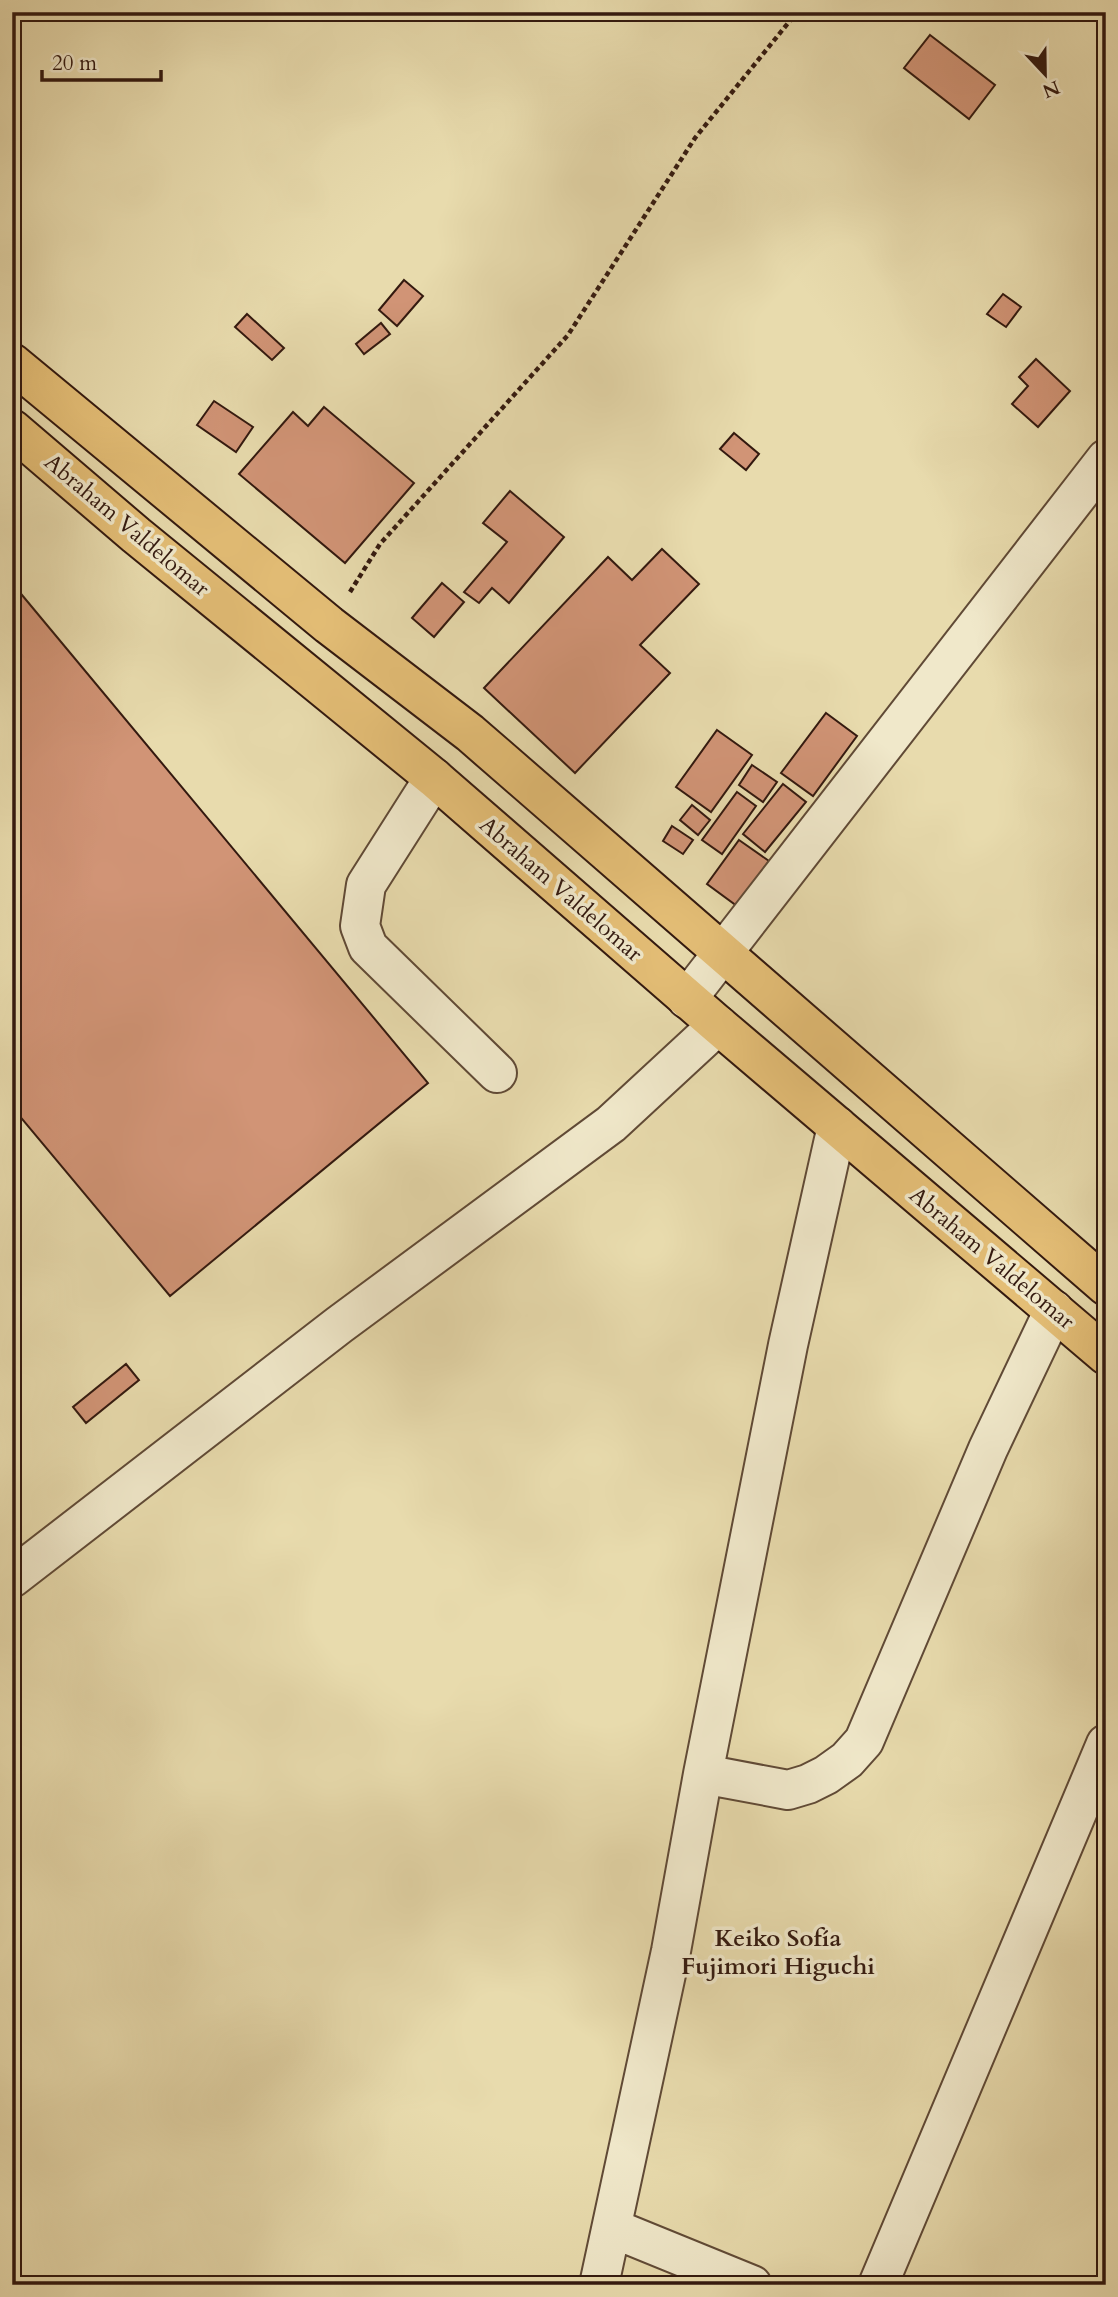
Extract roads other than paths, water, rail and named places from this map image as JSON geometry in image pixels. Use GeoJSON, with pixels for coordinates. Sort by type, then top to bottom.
{"type":"FeatureCollection","features":[{"type":"Feature","properties":{"kind":"main road"},"geometry":{"type":"LineString","coordinates":[[12,363],[329,625],[470,733],[1106,1286]]}},
{"type":"Feature","properties":{"kind":"main road","name":"Abraham Valdelomar"},"geometry":{"type":"LineString","coordinates":[[12,429],[136,535],[434,778],[687,999],[1106,1355]]}},
{"type":"Feature","properties":{"kind":"main road"},"geometry":{"type":"LineString","coordinates":[[434,778],[470,733]]}},
{"type":"Feature","properties":{"kind":"street"},"geometry":{"type":"LineString","coordinates":[[687,999],[1106,458]]}},
{"type":"Feature","properties":{"kind":"street"},"geometry":{"type":"LineString","coordinates":[[434,778],[366,885],[360,926],[368,947],[497,1073]]}},
{"type":"Feature","properties":{"kind":"street"},"geometry":{"type":"LineString","coordinates":[[12,1578],[339,1325],[611,1125],[718,1025]]}},
{"type":"Feature","properties":{"kind":"street"},"geometry":{"type":"LineString","coordinates":[[599,2285],[671,1951],[785,1359],[837,1126]]}},
{"type":"Feature","properties":{"kind":"street"},"geometry":{"type":"LineString","coordinates":[[703,1774],[788,1790],[826,1775],[847,1760],[864,1741],[988,1449],[1054,1310]]}},
{"type":"Feature","properties":{"kind":"street"},"geometry":{"type":"LineString","coordinates":[[878,2285],[1106,1744]]}},
{"type":"Feature","properties":{"kind":"street"},"geometry":{"type":"LineString","coordinates":[[612,2228],[752,2285]]}},
{"type":"Feature","properties":{"kind":"district","name":"Keiko Sofía Fujimori Higuchi"},"geometry":{"type":"Point","coordinates":[778,1952]}}]}
